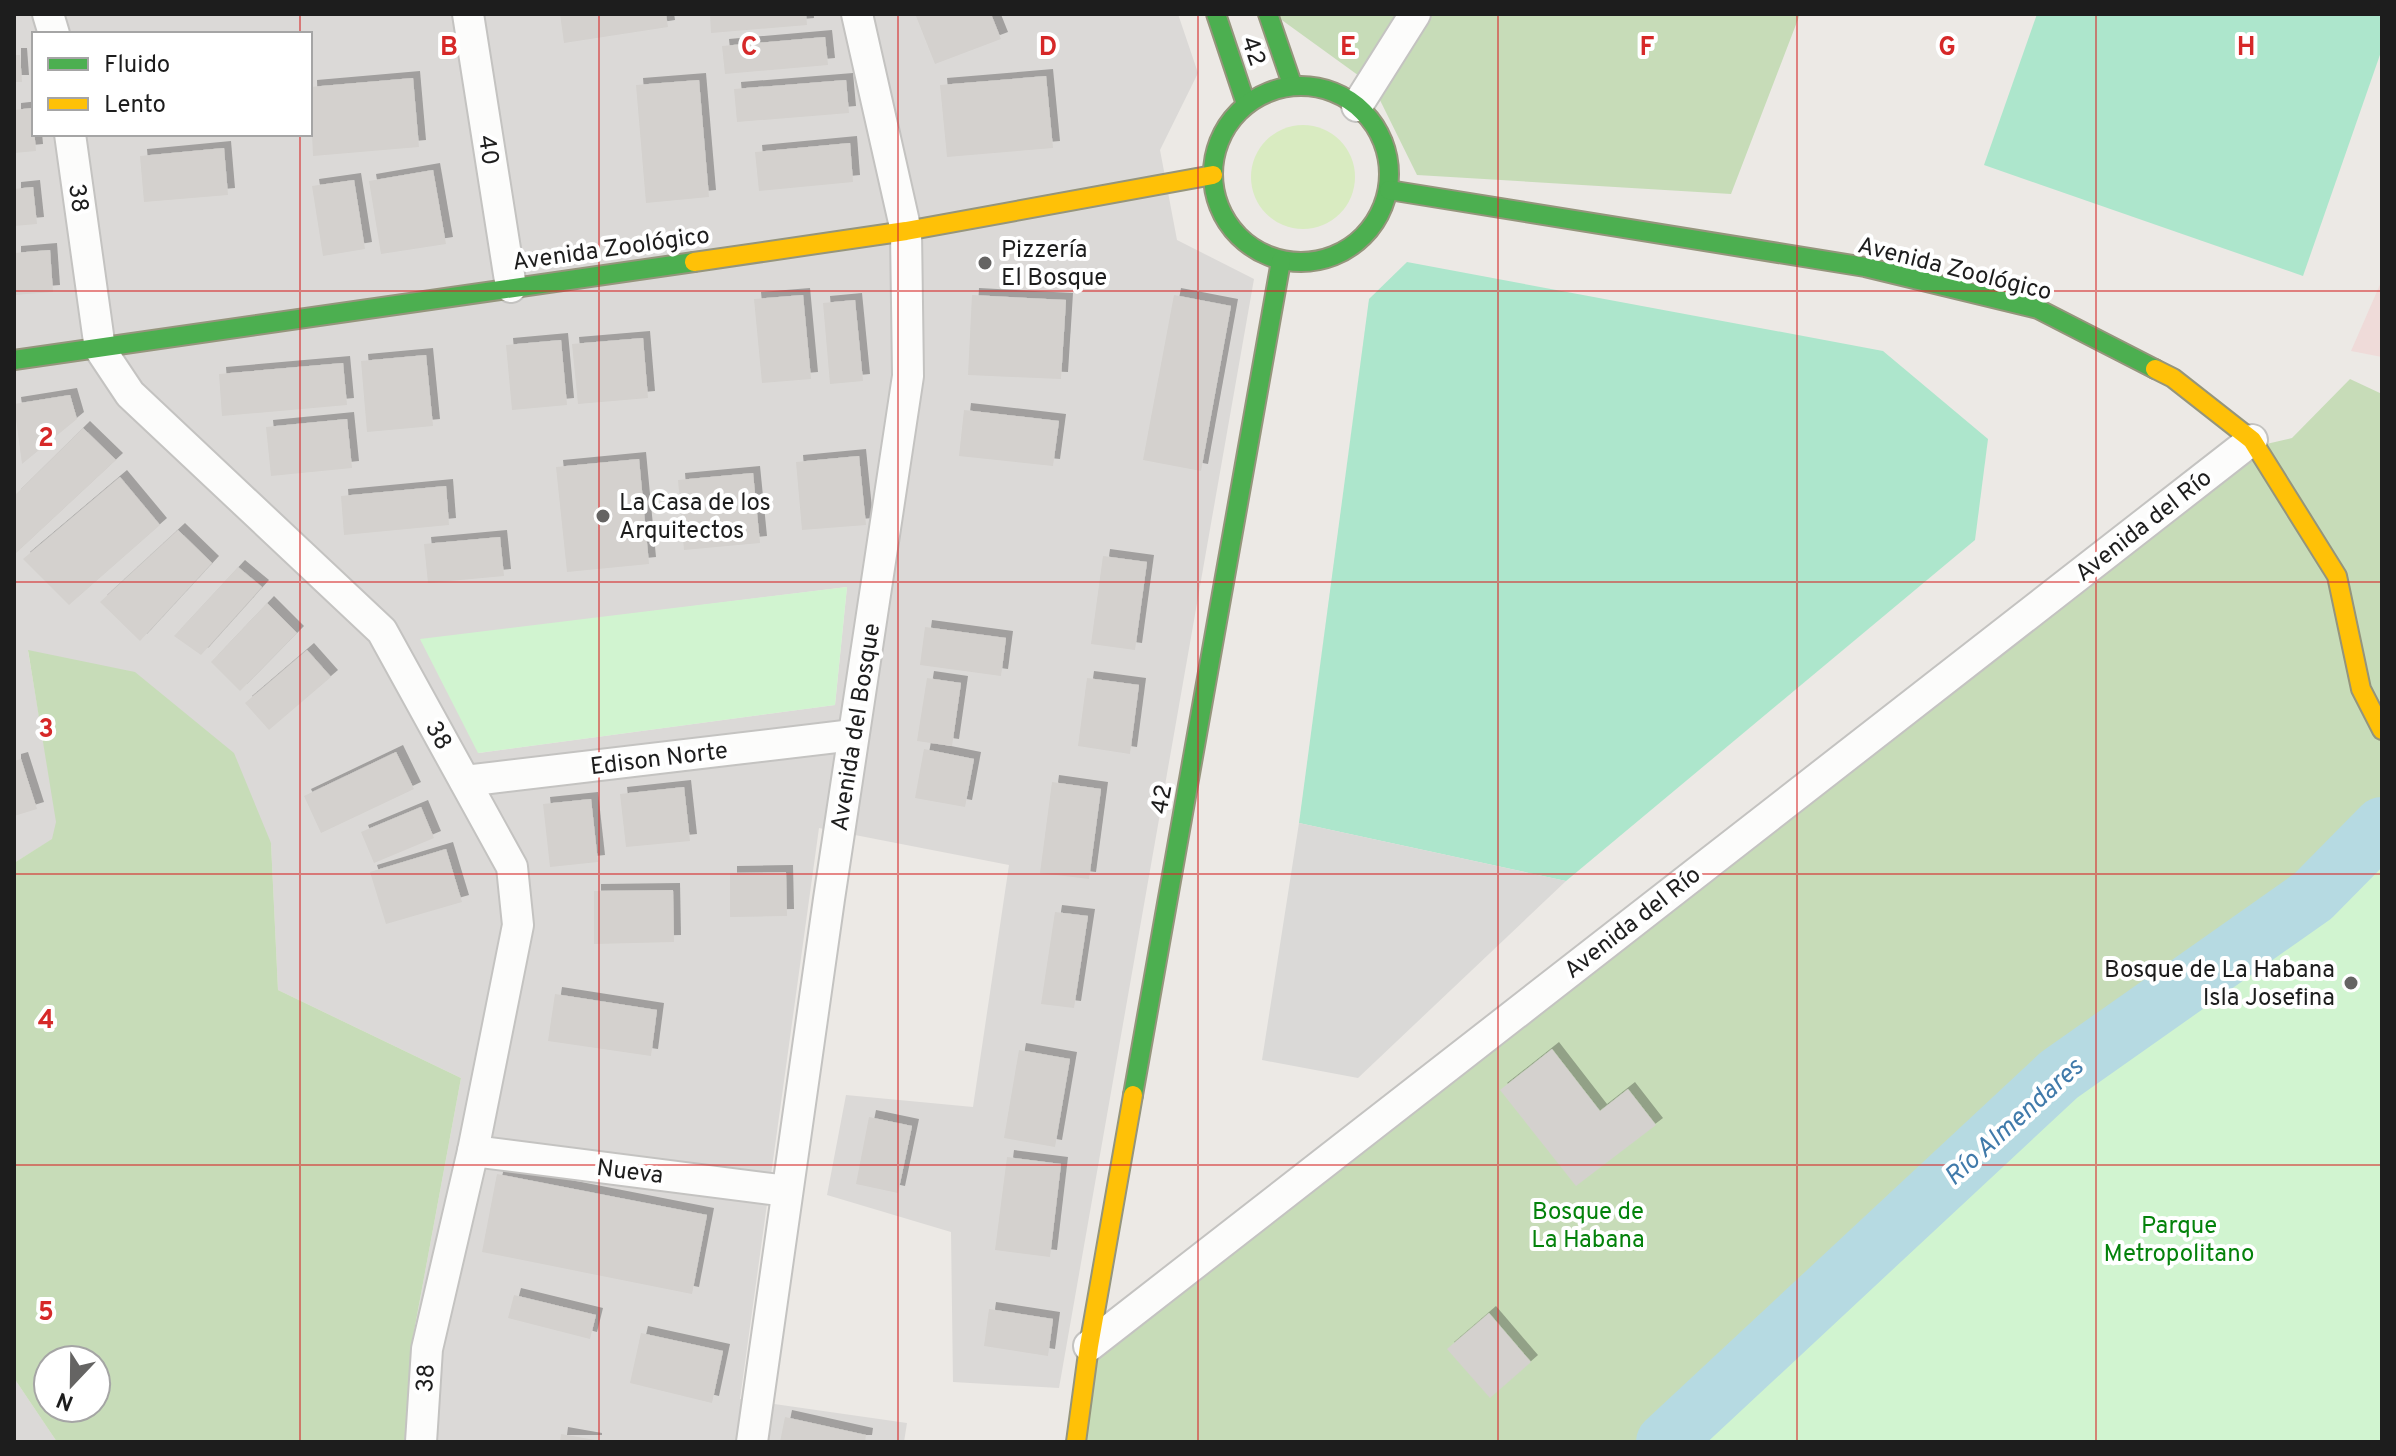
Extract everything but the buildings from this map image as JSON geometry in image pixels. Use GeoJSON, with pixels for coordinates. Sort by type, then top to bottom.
{"type":"FeatureCollection","features":[{"type":"Feature","properties":{"kind":"street","name":"40"},"geometry":{"type":"LineString","coordinates":[[468,14],[511,287]]}},
{"type":"Feature","properties":{"kind":"street","name":"Avenida del Bosque"},"geometry":{"type":"LineString","coordinates":[[752,1442],[853,735],[908,376],[906,231],[857,14]]}},
{"type":"Feature","properties":{"kind":"street","name":"42"},"geometry":{"type":"LineString","coordinates":[[1216,14],[1246,104]]}},
{"type":"Feature","properties":{"kind":"street","name":"42"},"geometry":{"type":"LineString","coordinates":[[1268,14],[1292,84]]}},
{"type":"Feature","properties":{"kind":"street"},"geometry":{"type":"LineString","coordinates":[[1357,106],[1415,14]]}},
{"type":"Feature","properties":{"kind":"street"},"geometry":{"type":"LineString","coordinates":[[1292,84],[1336,94],[1357,106],[1373,123],[1384,144],[1390,166],[1389,190],[1380,217],[1362,240],[1337,256],[1310,263],[1281,261],[1254,250],[1233,231],[1220,213],[1213,175],[1215,152],[1226,128],[1246,104],[1269,89],[1292,84]]}},
{"type":"Feature","properties":{"kind":"street","name":"38"},"geometry":{"type":"LineString","coordinates":[[70,136],[100,349],[130,394],[382,631],[512,867],[518,925],[473,1151],[427,1349],[421,1442]]}},
{"type":"Feature","properties":{"kind":"street","name":"Avenida Zoológico"},"geometry":{"type":"LineString","coordinates":[[14,360],[906,231],[1213,175]]}},
{"type":"Feature","properties":{"kind":"street","name":"Avenida Zoológico"},"geometry":{"type":"LineString","coordinates":[[1389,190],[1865,267],[2038,309],[2173,378],[2252,440],[2337,576],[2361,689],[2382,730]]}},
{"type":"Feature","properties":{"kind":"street","name":"42"},"geometry":{"type":"LineString","coordinates":[[1089,1346],[1281,261]]}},
{"type":"Feature","properties":{"kind":"street","name":"Avenida del Río"},"geometry":{"type":"LineString","coordinates":[[1089,1346],[2252,440]]}},
{"type":"Feature","properties":{"kind":"street","name":"Edison Norte"},"geometry":{"type":"LineString","coordinates":[[465,781],[853,735]]}},
{"type":"Feature","properties":{"kind":"street","name":"Nueva"},"geometry":{"type":"LineString","coordinates":[[473,1151],[787,1191]]}},
{"type":"Feature","properties":{"kind":"street"},"geometry":{"type":"LineString","coordinates":[[1076,1442],[1089,1346]]}},
{"type":"Feature","properties":{"kind":"shaded area"},"geometry":{"type":"Polygon","coordinates":[[[14,14],[1178,14],[1198,73],[1160,150],[1177,240],[1254,279],[1059,1388],[953,1382],[951,1232],[827,1195],[846,1095],[973,1107],[1009,865],[819,828],[740,1399],[907,1423],[904,1442],[405,1442],[413,1337],[461,1078],[278,990],[271,843],[28,651],[57,822],[53,839],[14,863],[14,14]],[[847,587],[421,640],[479,753],[835,705],[847,587]]]}},
{"type":"Feature","properties":{"kind":"shaded area"},"geometry":{"type":"Polygon","coordinates":[[[2382,280],[2382,357],[2351,351],[2382,280]]]}},
{"type":"Feature","properties":{"kind":"shaded area"},"geometry":{"type":"Polygon","coordinates":[[[1299,823],[1566,881],[1358,1078],[1262,1060],[1299,823]]]}},
{"type":"Feature","properties":{"kind":"shaded area"},"geometry":{"type":"Polygon","coordinates":[[[14,1378],[32,1405],[32,1424],[45,1424],[57,1442],[14,1442],[14,1378]]]}},
{"type":"Feature","properties":{"kind":"green space"},"geometry":{"type":"Polygon","coordinates":[[[1278,14],[1800,14],[1731,194],[1417,175],[1373,86],[1279,18],[1278,14]]]}},
{"type":"Feature","properties":{"kind":"green space"},"geometry":{"type":"Polygon","coordinates":[[[2037,14],[2382,14],[2382,49],[2303,276],[1984,165],[2037,14]]]}},
{"type":"Feature","properties":{"kind":"green space"},"geometry":{"type":"Polygon","coordinates":[[[1303,125],[1323,129],[1340,140],[1351,157],[1355,177],[1351,197],[1340,214],[1323,225],[1303,229],[1283,225],[1266,214],[1255,197],[1251,177],[1255,157],[1266,140],[1283,129],[1303,125]]]}},
{"type":"Feature","properties":{"kind":"green space"},"geometry":{"type":"Polygon","coordinates":[[[1407,262],[1883,351],[1988,439],[1975,540],[1566,881],[1299,823],[1369,299],[1407,262]]]}},
{"type":"Feature","properties":{"kind":"green space","name":"Bosque de La Habana"},"geometry":{"type":"Polygon","coordinates":[[[2350,379],[2382,394],[2382,826],[2313,896],[2059,1075],[1665,1442],[1069,1442],[1089,1346],[2249,448],[2292,438],[2350,379]]]}},
{"type":"Feature","properties":{"kind":"green space"},"geometry":{"type":"Polygon","coordinates":[[[847,587],[835,705],[478,753],[420,639],[847,587]]]}},
{"type":"Feature","properties":{"kind":"green space"},"geometry":{"type":"Polygon","coordinates":[[[28,650],[135,672],[234,753],[271,843],[278,990],[461,1078],[413,1337],[405,1442],[57,1442],[45,1424],[112,1424],[112,1344],[32,1344],[32,1405],[14,1378],[14,863],[52,839],[56,822],[28,650]]]}},
{"type":"Feature","properties":{"kind":"green space","name":"Parque Metropolitano"},"geometry":{"type":"Polygon","coordinates":[[[2382,826],[2382,1442],[1665,1442],[2059,1075],[2313,896],[2382,826]]]}},
{"type":"Feature","properties":{"kind":"waterway","name":"Río Almendares"},"geometry":{"type":"LineString","coordinates":[[1665,1442],[2059,1075],[2313,896],[2382,826]]}},
{"type":"Feature","properties":{"kind":"traffic: fast"},"geometry":{"type":"LineString","coordinates":[[1216,14],[1246,104]]}},
{"type":"Feature","properties":{"kind":"traffic: fast"},"geometry":{"type":"LineString","coordinates":[[1268,14],[1292,84]]}},
{"type":"Feature","properties":{"kind":"traffic: fast"},"geometry":{"type":"LineString","coordinates":[[1301,86],[1335,92],[1363,112],[1383,140],[1389,174],[1383,208],[1363,236],[1335,256],[1301,262],[1267,256],[1239,236],[1219,208],[1213,174],[1219,140],[1239,112],[1267,92],[1301,86]]}},
{"type":"Feature","properties":{"kind":"traffic: fast"},"geometry":{"type":"LineString","coordinates":[[1389,190],[1865,267],[2038,309],[2155,369]]}},
{"type":"Feature","properties":{"kind":"traffic: fast"},"geometry":{"type":"LineString","coordinates":[[1133,1095],[1281,261]]}},
{"type":"Feature","properties":{"kind":"traffic: fast"},"geometry":{"type":"LineString","coordinates":[[14,360],[694,262]]}},
{"type":"Feature","properties":{"kind":"traffic: slow"},"geometry":{"type":"LineString","coordinates":[[694,262],[906,231],[1213,175]]}},
{"type":"Feature","properties":{"kind":"traffic: slow"},"geometry":{"type":"LineString","coordinates":[[2155,369],[2173,378],[2252,440],[2337,576],[2361,689],[2382,730]]}},
{"type":"Feature","properties":{"kind":"traffic: slow"},"geometry":{"type":"LineString","coordinates":[[1076,1442],[1089,1346],[1133,1095]]}},
{"type":"Feature","properties":{"kind":"place","name":"Pizzería El Bosque"},"geometry":{"type":"Point","coordinates":[985,263]}},
{"type":"Feature","properties":{"kind":"place","name":"La Casa de los Arquitectos"},"geometry":{"type":"Point","coordinates":[603,516]}},
{"type":"Feature","properties":{"kind":"place","name":"Bosque de La Habana Isla Josefina"},"geometry":{"type":"Point","coordinates":[2351,983]}}]}
